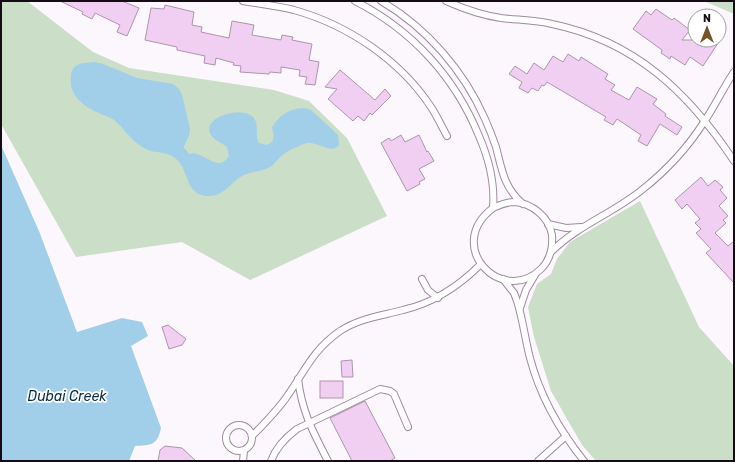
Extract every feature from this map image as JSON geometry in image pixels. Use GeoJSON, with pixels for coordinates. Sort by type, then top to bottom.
{"type":"FeatureCollection","features":[{"type":"Feature","properties":{"kind":"lane"},"geometry":{"type":"LineString","coordinates":[[243,1],[293,10],[326,21],[356,36],[384,56],[409,80],[430,106],[447,136]]}},
{"type":"Feature","properties":{"kind":"lane"},"geometry":{"type":"LineString","coordinates":[[355,1],[390,22],[411,38],[446,76],[472,120],[482,144],[494,188],[493,208]]}},
{"type":"Feature","properties":{"kind":"lane"},"geometry":{"type":"LineString","coordinates":[[381,1],[414,24],[436,45],[455,67],[485,118],[495,145],[502,174],[513,194],[523,204]]}},
{"type":"Feature","properties":{"kind":"lane"},"geometry":{"type":"LineString","coordinates":[[446,1],[480,14],[559,25],[582,31],[610,43],[637,58],[662,76],[685,98],[734,161]]}},
{"type":"Feature","properties":{"kind":"lane"},"geometry":{"type":"LineString","coordinates":[[520,310],[526,290],[551,252],[567,238],[612,211],[643,189],[676,158],[704,122],[734,72]]}},
{"type":"Feature","properties":{"kind":"lane"},"geometry":{"type":"LineString","coordinates":[[537,272],[521,280],[512,281],[494,276],[481,264],[476,256],[474,238],[476,229],[483,217],[493,208],[513,202],[523,204],[538,211],[548,224],[552,233],[551,252]]}},
{"type":"Feature","properties":{"kind":"lane"},"geometry":{"type":"LineString","coordinates":[[548,224],[566,228],[585,226]]}},
{"type":"Feature","properties":{"kind":"lane"},"geometry":{"type":"LineString","coordinates":[[252,436],[247,428],[243,426],[234,426],[227,432],[226,441],[230,449],[239,452],[244,451],[251,445],[252,436],[277,409],[316,352],[341,331],[371,317],[417,307],[438,298],[457,286],[481,264]]}},
{"type":"Feature","properties":{"kind":"lane"},"geometry":{"type":"LineString","coordinates":[[422,279],[428,290],[438,298]]}},
{"type":"Feature","properties":{"kind":"lane"},"geometry":{"type":"LineString","coordinates":[[503,279],[514,293],[520,310],[525,339],[537,380],[548,405],[566,436],[584,461]]}},
{"type":"Feature","properties":{"kind":"lane"},"geometry":{"type":"LineString","coordinates":[[298,379],[300,394],[309,423],[328,461]]}},
{"type":"Feature","properties":{"kind":"lane"},"geometry":{"type":"LineString","coordinates":[[271,461],[280,444],[287,436],[297,429],[375,391],[385,389],[394,394],[408,428]]}},
{"type":"Feature","properties":{"kind":"lane"},"geometry":{"type":"LineString","coordinates":[[538,461],[566,436]]}},
{"type":"Feature","properties":{"kind":"lane"},"geometry":{"type":"LineString","coordinates":[[243,461],[244,451]]}},
{"type":"Feature","properties":{"kind":"green space"},"geometry":{"type":"Polygon","coordinates":[[[1,1],[27,1],[93,52],[129,68],[274,90],[309,101],[347,138],[387,216],[250,280],[182,242],[76,257],[1,124],[1,1]]]}},
{"type":"Feature","properties":{"kind":"green space"},"geometry":{"type":"Polygon","coordinates":[[[704,1],[734,1],[734,14],[727,11],[727,8],[720,8],[704,1]]]}},
{"type":"Feature","properties":{"kind":"green space"},"geometry":{"type":"Polygon","coordinates":[[[640,201],[699,327],[734,366],[734,461],[596,461],[582,445],[551,391],[534,337],[528,307],[537,284],[551,274],[557,259],[570,242],[640,201]]]}},
{"type":"Feature","properties":{"kind":"water"},"geometry":{"type":"Polygon","coordinates":[[[95,62],[137,78],[173,84],[179,89],[182,95],[190,129],[184,148],[189,154],[200,155],[217,163],[225,161],[229,156],[227,147],[213,137],[210,133],[209,127],[212,122],[225,114],[241,112],[253,117],[256,123],[259,143],[267,145],[273,140],[274,135],[272,128],[279,118],[294,109],[300,108],[311,110],[338,135],[339,145],[336,148],[330,149],[311,143],[304,144],[285,153],[273,165],[242,176],[219,194],[209,196],[201,195],[195,192],[191,187],[180,163],[175,158],[167,154],[148,150],[139,145],[113,119],[87,107],[74,94],[71,82],[72,71],[77,65],[95,62]]]}},
{"type":"Feature","properties":{"kind":"water","name":"Dubai Creek"},"geometry":{"type":"Polygon","coordinates":[[[1,145],[39,231],[77,332],[122,318],[142,322],[148,336],[131,346],[161,428],[158,438],[155,441],[149,445],[135,446],[129,461],[1,461],[1,145]]]}},
{"type":"Feature","properties":{"kind":"building"},"geometry":{"type":"Polygon","coordinates":[[[60,1],[122,1],[139,8],[127,36],[117,32],[120,25],[95,13],[92,19],[82,14],[83,12],[60,1]]]}},
{"type":"Feature","properties":{"kind":"building"},"geometry":{"type":"Polygon","coordinates":[[[165,5],[194,12],[192,25],[202,27],[201,32],[229,38],[232,21],[254,25],[252,35],[281,40],[282,35],[293,37],[292,40],[312,44],[309,60],[319,62],[315,85],[305,84],[307,77],[299,76],[300,70],[281,67],[281,73],[270,72],[269,74],[240,72],[241,66],[233,65],[234,63],[216,58],[215,65],[204,63],[205,56],[177,50],[177,47],[145,40],[151,8],[164,9],[165,5]]]}},
{"type":"Feature","properties":{"kind":"building"},"geometry":{"type":"Polygon","coordinates":[[[656,9],[672,20],[674,18],[687,28],[687,34],[682,40],[687,40],[687,48],[715,48],[703,66],[690,57],[685,65],[671,56],[670,59],[661,53],[662,50],[633,29],[646,11],[651,15],[656,9]]]}},
{"type":"Feature","properties":{"kind":"building"},"geometry":{"type":"Polygon","coordinates":[[[568,54],[579,61],[581,57],[608,74],[605,79],[615,85],[611,90],[629,100],[637,87],[657,99],[653,104],[666,114],[665,116],[682,127],[677,135],[660,124],[647,146],[638,141],[641,135],[617,119],[613,125],[604,120],[606,117],[547,82],[544,86],[542,85],[538,91],[532,88],[528,93],[519,88],[522,82],[509,74],[515,66],[527,74],[534,63],[544,70],[553,56],[563,62],[568,54]]]}},
{"type":"Feature","properties":{"kind":"building"},"geometry":{"type":"Polygon","coordinates":[[[340,70],[375,100],[385,89],[391,96],[372,115],[370,113],[364,121],[358,116],[353,121],[328,99],[337,89],[325,87],[340,70]]]}},
{"type":"Feature","properties":{"kind":"building"},"geometry":{"type":"Polygon","coordinates":[[[401,135],[405,142],[419,135],[427,152],[428,151],[434,161],[419,169],[425,179],[419,182],[420,184],[407,191],[381,143],[389,138],[391,141],[401,135]]]}},
{"type":"Feature","properties":{"kind":"building"},"geometry":{"type":"Polygon","coordinates":[[[701,177],[708,186],[715,180],[723,187],[720,190],[727,198],[719,206],[728,216],[723,220],[726,223],[715,233],[728,246],[734,241],[734,283],[706,253],[711,249],[696,233],[701,229],[695,223],[700,219],[687,204],[682,209],[675,200],[701,177]]]}},
{"type":"Feature","properties":{"kind":"building"},"geometry":{"type":"Polygon","coordinates":[[[168,325],[186,339],[182,345],[169,349],[162,327],[168,325]]]}},
{"type":"Feature","properties":{"kind":"building"},"geometry":{"type":"Polygon","coordinates":[[[352,360],[353,377],[342,377],[341,361],[352,360]]]}},
{"type":"Feature","properties":{"kind":"building"},"geometry":{"type":"Polygon","coordinates":[[[320,381],[343,381],[343,398],[320,398],[320,381]]]}},
{"type":"Feature","properties":{"kind":"building"},"geometry":{"type":"Polygon","coordinates":[[[365,401],[395,458],[390,461],[352,461],[330,418],[365,401]]]}},
{"type":"Feature","properties":{"kind":"building"},"geometry":{"type":"Polygon","coordinates":[[[165,446],[182,448],[196,461],[158,461],[160,450],[165,446]]]}}]}
